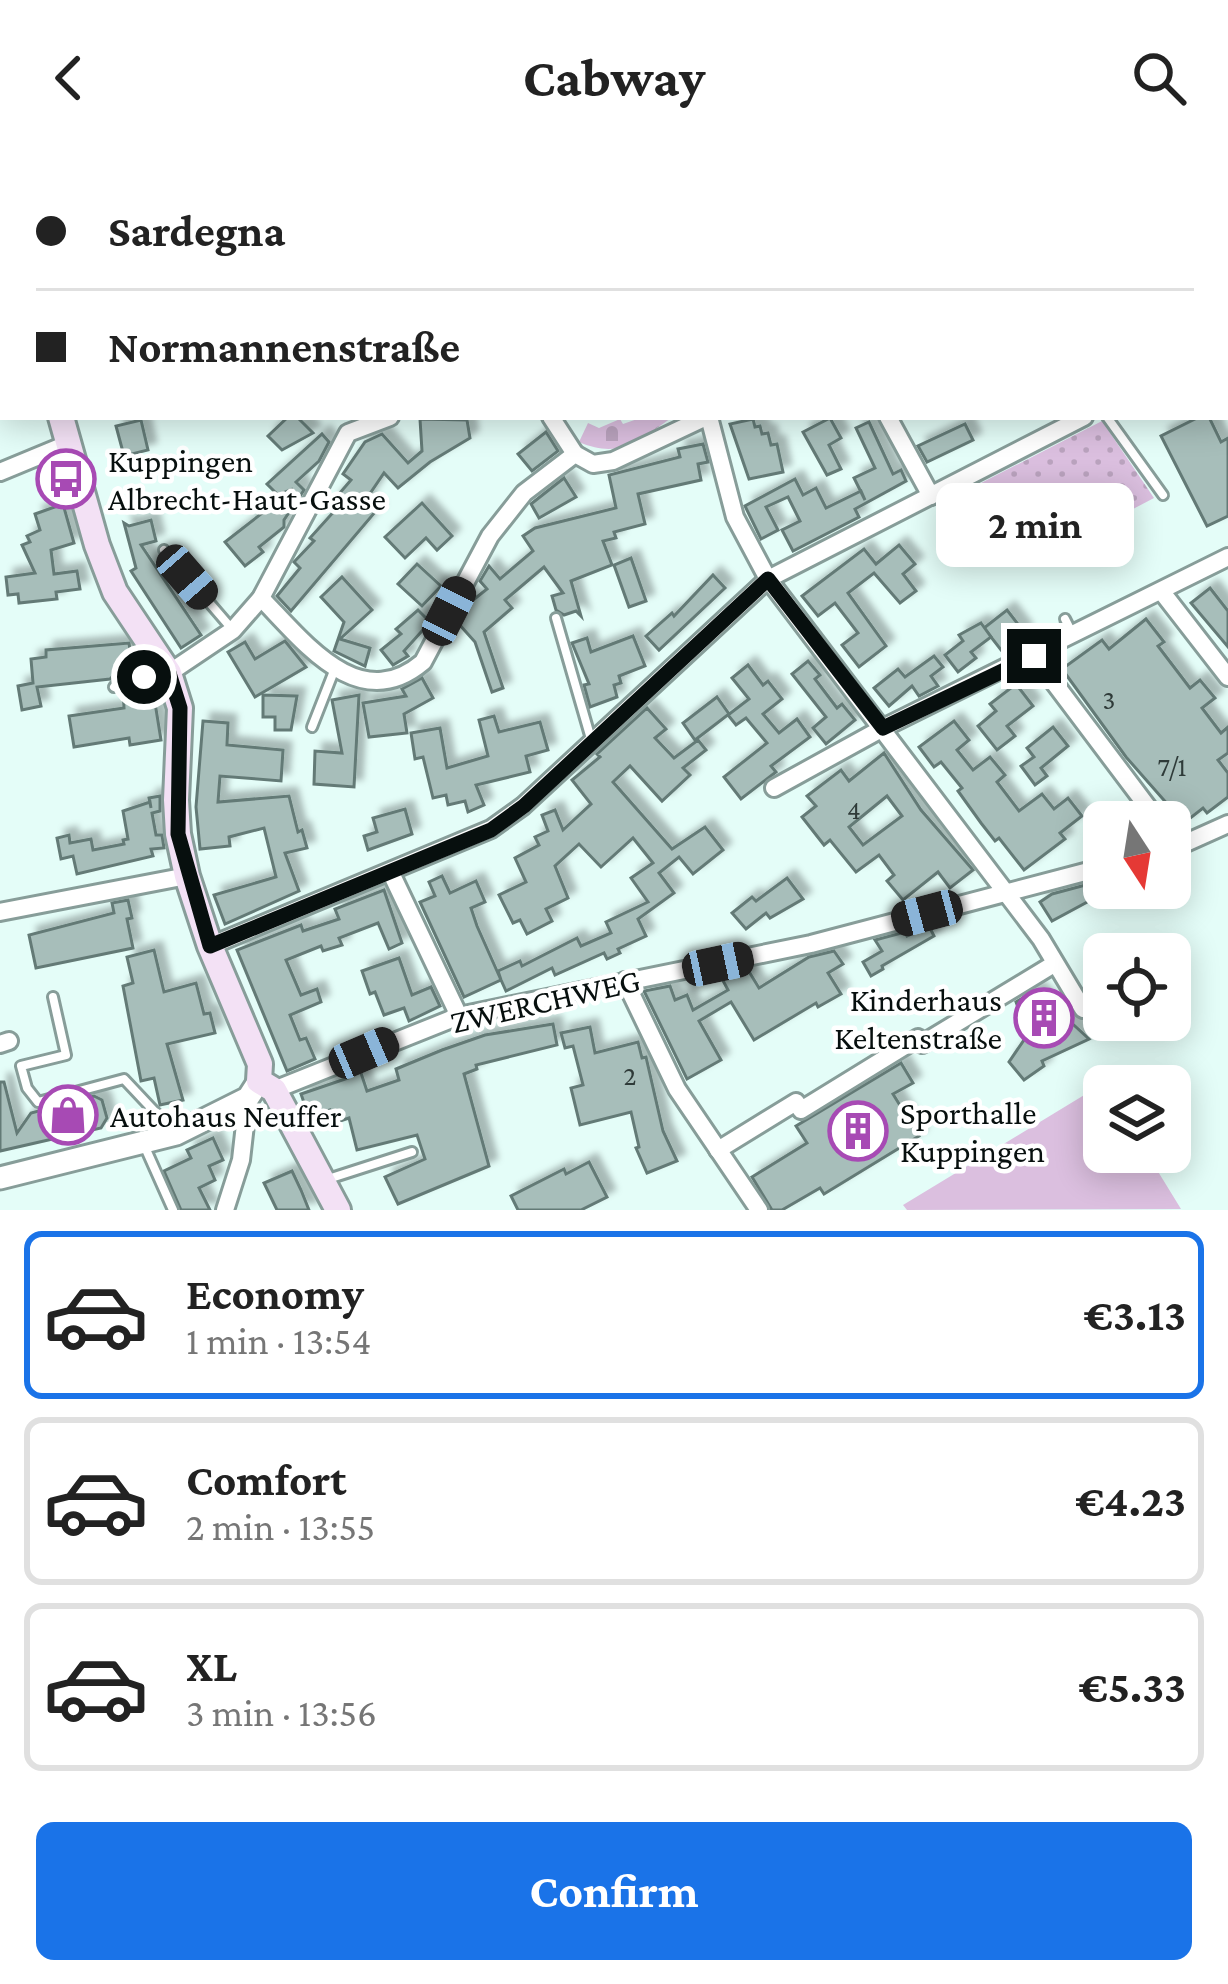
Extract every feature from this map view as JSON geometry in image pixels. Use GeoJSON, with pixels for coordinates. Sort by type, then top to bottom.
{"type":"FeatureCollection","features":[{"type":"Feature","properties":{"kind":"main road"},"geometry":{"type":"LineString","coordinates":[[62,420],[97,545],[116,592],[169,673],[180,708],[178,834],[210,946],[260,1064],[260,1090],[323,1180],[338,1210]]}},
{"type":"Feature","properties":{"kind":"street"},"geometry":{"type":"LineString","coordinates":[[553,420],[575,454],[592,464],[613,460],[700,420]]}},
{"type":"Feature","properties":{"kind":"street"},"geometry":{"type":"LineString","coordinates":[[708,420],[735,517],[768,579],[1041,939],[1083,1009]]}},
{"type":"Feature","properties":{"kind":"street"},"geometry":{"type":"LineString","coordinates":[[890,420],[931,496]]}},
{"type":"Feature","properties":{"kind":"street"},"geometry":{"type":"LineString","coordinates":[[210,946],[491,830],[524,806],[768,579],[1078,420]]}},
{"type":"Feature","properties":{"kind":"street"},"geometry":{"type":"LineString","coordinates":[[169,673],[233,630],[261,598],[344,425]]}},
{"type":"Feature","properties":{"kind":"street"},"geometry":{"type":"LineString","coordinates":[[0,472],[70,443]]}},
{"type":"Feature","properties":{"kind":"street"},"geometry":{"type":"LineString","coordinates":[[261,598],[335,670],[383,682],[405,677],[423,662],[490,536],[524,493],[575,454]]}},
{"type":"Feature","properties":{"kind":"street"},"geometry":{"type":"LineString","coordinates":[[774,788],[883,728],[1034,656],[1069,628],[1162,592],[1228,557]]}},
{"type":"Feature","properties":{"kind":"street"},"geometry":{"type":"LineString","coordinates":[[1162,592],[1228,677]]}},
{"type":"Feature","properties":{"kind":"street"},"geometry":{"type":"LineString","coordinates":[[1034,656],[1143,801]]}},
{"type":"Feature","properties":{"kind":"street"},"geometry":{"type":"LineString","coordinates":[[1191,838],[1228,824]]}},
{"type":"Feature","properties":{"kind":"street","name":"ZWERCHWEG"},"geometry":{"type":"LineString","coordinates":[[260,1090],[459,1016],[811,944],[1083,872]]}},
{"type":"Feature","properties":{"kind":"street"},"geometry":{"type":"LineString","coordinates":[[391,873],[459,1016]]}},
{"type":"Feature","properties":{"kind":"street"},"geometry":{"type":"LineString","coordinates":[[0,913],[187,876]]}},
{"type":"Feature","properties":{"kind":"street"},"geometry":{"type":"LineString","coordinates":[[718,1150],[796,1102],[801,1109],[918,1038],[922,1045],[1054,964]]}},
{"type":"Feature","properties":{"kind":"street"},"geometry":{"type":"LineString","coordinates":[[625,981],[677,1089],[759,1210]]}},
{"type":"Feature","properties":{"kind":"street"},"geometry":{"type":"LineString","coordinates":[[0,1178],[176,1134],[260,1090]]}},
{"type":"Feature","properties":{"kind":"street"},"geometry":{"type":"LineString","coordinates":[[225,1210],[260,1090]]}},
{"type":"Feature","properties":{"kind":"lane"},"geometry":{"type":"LineString","coordinates":[[1109,420],[1163,495]]}},
{"type":"Feature","properties":{"kind":"lane"},"geometry":{"type":"LineString","coordinates":[[164,550],[233,630]]}},
{"type":"Feature","properties":{"kind":"lane"},"geometry":{"type":"LineString","coordinates":[[556,619],[591,741]]}},
{"type":"Feature","properties":{"kind":"lane"},"geometry":{"type":"LineString","coordinates":[[312,727],[335,670]]}},
{"type":"Feature","properties":{"kind":"lane"},"geometry":{"type":"LineString","coordinates":[[114,687],[119,681],[169,673]]}},
{"type":"Feature","properties":{"kind":"lane"},"geometry":{"type":"LineString","coordinates":[[53,997],[66,1055],[21,1066],[27,1088],[38,1102],[124,1078],[176,1134]]}},
{"type":"Feature","properties":{"kind":"lane"},"geometry":{"type":"LineString","coordinates":[[143,1143],[173,1210]]}},
{"type":"Feature","properties":{"kind":"lane"},"geometry":{"type":"LineString","coordinates":[[323,1180],[412,1152]]}},
{"type":"Feature","properties":{"kind":"green space"},"geometry":{"type":"Polygon","coordinates":[[[618,420],[623,424],[669,420],[618,448],[579,442],[588,423],[599,428],[618,420]]]}},
{"type":"Feature","properties":{"kind":"green space"},"geometry":{"type":"Polygon","coordinates":[[[1102,421],[1154,498],[1057,549],[1046,536],[998,564],[952,498],[1102,421]]]}},
{"type":"Feature","properties":{"kind":"green space"},"geometry":{"type":"Polygon","coordinates":[[[1083,1096],[1083,1173],[1159,1173],[1181,1209],[907,1210],[903,1205],[1083,1096]]]}},
{"type":"Feature","properties":{"kind":"building"},"geometry":{"type":"Polygon","coordinates":[[[141,420],[148,450],[124,456],[116,426],[141,420]]]}},
{"type":"Feature","properties":{"kind":"building"},"geometry":{"type":"Polygon","coordinates":[[[285,420],[300,420],[313,433],[282,450],[268,436],[285,420]]]}},
{"type":"Feature","properties":{"kind":"building"},"geometry":{"type":"Polygon","coordinates":[[[420,420],[467,420],[470,438],[398,488],[384,473],[365,501],[376,511],[291,611],[277,596],[300,568],[294,562],[314,541],[310,538],[338,507],[332,502],[351,480],[343,474],[365,442],[382,434],[408,463],[422,451],[420,420]]]}},
{"type":"Feature","properties":{"kind":"building"},"geometry":{"type":"Polygon","coordinates":[[[753,420],[762,434],[768,433],[771,445],[777,444],[783,472],[749,479],[730,424],[753,420]]]}},
{"type":"Feature","properties":{"kind":"building"},"geometry":{"type":"Polygon","coordinates":[[[831,420],[841,438],[829,445],[841,469],[827,475],[803,432],[831,420]]]}},
{"type":"Feature","properties":{"kind":"building"},"geometry":{"type":"Polygon","coordinates":[[[1193,420],[1210,420],[1221,442],[1228,438],[1228,516],[1207,526],[1161,436],[1193,420]]]}},
{"type":"Feature","properties":{"kind":"building"},"geometry":{"type":"Polygon","coordinates":[[[869,422],[893,474],[901,470],[906,481],[855,509],[859,517],[793,551],[782,530],[800,521],[788,497],[766,507],[778,530],[761,539],[745,506],[795,479],[803,495],[816,488],[826,508],[861,491],[854,478],[875,468],[856,428],[869,422]]]}},
{"type":"Feature","properties":{"kind":"building"},"geometry":{"type":"Polygon","coordinates":[[[965,424],[973,440],[927,462],[918,446],[965,424]]]}},
{"type":"Feature","properties":{"kind":"building"},"geometry":{"type":"Polygon","coordinates":[[[546,432],[558,451],[532,471],[518,454],[546,432]]]}},
{"type":"Feature","properties":{"kind":"building"},"geometry":{"type":"Polygon","coordinates":[[[322,434],[329,442],[319,461],[296,482],[304,490],[284,527],[245,566],[225,542],[293,489],[278,495],[267,484],[322,434]]]}},
{"type":"Feature","properties":{"kind":"building"},"geometry":{"type":"Polygon","coordinates":[[[703,444],[708,462],[698,464],[701,480],[638,494],[645,524],[614,532],[616,538],[603,541],[612,565],[571,581],[581,616],[576,611],[564,615],[556,610],[552,596],[563,593],[544,567],[505,600],[512,608],[484,632],[503,688],[492,692],[475,642],[458,623],[468,604],[487,589],[480,581],[489,566],[500,579],[533,551],[523,536],[535,528],[616,508],[609,475],[680,457],[678,449],[703,444]]]}},
{"type":"Feature","properties":{"kind":"building"},"geometry":{"type":"Polygon","coordinates":[[[564,478],[576,497],[539,518],[531,504],[564,478]]]}},
{"type":"Feature","properties":{"kind":"building"},"geometry":{"type":"Polygon","coordinates":[[[422,503],[452,536],[437,550],[426,538],[405,558],[385,537],[422,503]]]}},
{"type":"Feature","properties":{"kind":"building"},"geometry":{"type":"Polygon","coordinates":[[[63,504],[74,543],[51,550],[54,574],[77,571],[80,589],[56,592],[57,599],[19,603],[18,594],[8,595],[6,577],[35,573],[22,545],[30,542],[27,536],[40,530],[35,514],[63,504]]]}},
{"type":"Feature","properties":{"kind":"building"},"geometry":{"type":"Polygon","coordinates":[[[151,520],[156,541],[141,545],[201,635],[181,648],[131,571],[136,568],[124,523],[151,520]]]}},
{"type":"Feature","properties":{"kind":"building"},"geometry":{"type":"Polygon","coordinates":[[[899,545],[915,564],[903,574],[916,591],[900,603],[874,573],[848,593],[886,646],[859,667],[842,645],[858,633],[835,603],[818,616],[802,596],[864,549],[876,564],[899,545]]]}},
{"type":"Feature","properties":{"kind":"building"},"geometry":{"type":"Polygon","coordinates":[[[631,558],[646,601],[629,607],[614,565],[631,558]]]}},
{"type":"Feature","properties":{"kind":"building"},"geometry":{"type":"Polygon","coordinates":[[[417,564],[441,586],[422,606],[398,584],[417,564]]]}},
{"type":"Feature","properties":{"kind":"building"},"geometry":{"type":"Polygon","coordinates":[[[713,575],[725,588],[659,650],[646,636],[672,613],[674,616],[713,575]]]}},
{"type":"Feature","properties":{"kind":"building"},"geometry":{"type":"Polygon","coordinates":[[[342,577],[372,610],[340,639],[370,648],[365,666],[334,651],[344,622],[321,597],[342,577]]]}},
{"type":"Feature","properties":{"kind":"building"},"geometry":{"type":"Polygon","coordinates":[[[1210,588],[1228,611],[1228,647],[1191,603],[1210,588]]]}},
{"type":"Feature","properties":{"kind":"building"},"geometry":{"type":"Polygon","coordinates":[[[418,610],[430,622],[404,651],[408,656],[393,665],[381,650],[401,634],[396,629],[418,610]]]}},
{"type":"Feature","properties":{"kind":"building"},"geometry":{"type":"Polygon","coordinates":[[[1007,610],[1024,632],[1001,650],[984,628],[1007,610]]]}},
{"type":"Feature","properties":{"kind":"building"},"geometry":{"type":"Polygon","coordinates":[[[1146,619],[1164,642],[1158,646],[1190,688],[1200,680],[1215,698],[1202,708],[1221,733],[1228,727],[1228,753],[1218,760],[1228,773],[1228,797],[1207,813],[1203,808],[1191,817],[1191,801],[1165,801],[1062,669],[1102,640],[1109,649],[1146,619]]]}},
{"type":"Feature","properties":{"kind":"building"},"geometry":{"type":"Polygon","coordinates":[[[981,623],[991,637],[971,652],[976,658],[958,672],[945,655],[963,641],[959,635],[981,623]]]}},
{"type":"Feature","properties":{"kind":"building"},"geometry":{"type":"Polygon","coordinates":[[[633,636],[645,666],[619,676],[621,683],[614,685],[617,697],[590,707],[584,685],[589,684],[572,643],[587,638],[591,652],[633,636]]]}},
{"type":"Feature","properties":{"kind":"building"},"geometry":{"type":"Polygon","coordinates":[[[285,641],[306,667],[255,697],[228,652],[245,642],[255,659],[285,641]]]}},
{"type":"Feature","properties":{"kind":"building"},"geometry":{"type":"Polygon","coordinates":[[[129,643],[133,670],[110,679],[37,687],[41,706],[22,710],[18,686],[33,683],[31,659],[46,657],[46,650],[129,643]]]}},
{"type":"Feature","properties":{"kind":"building"},"geometry":{"type":"Polygon","coordinates":[[[934,656],[943,667],[931,676],[938,686],[919,696],[912,686],[889,706],[874,688],[898,669],[905,677],[934,656]]]}},
{"type":"Feature","properties":{"kind":"building"},"geometry":{"type":"Polygon","coordinates":[[[808,661],[837,708],[842,704],[855,720],[826,744],[813,728],[826,717],[792,674],[808,661]]]}},
{"type":"Feature","properties":{"kind":"building"},"geometry":{"type":"Polygon","coordinates":[[[748,665],[782,699],[763,714],[779,733],[797,719],[810,737],[771,766],[776,772],[741,799],[724,777],[767,743],[746,718],[736,725],[728,715],[749,699],[732,678],[748,665]]]}},
{"type":"Feature","properties":{"kind":"building"},"geometry":{"type":"Polygon","coordinates":[[[422,678],[433,698],[404,714],[407,733],[369,737],[363,703],[406,696],[402,689],[422,678]]]}},
{"type":"Feature","properties":{"kind":"building"},"geometry":{"type":"Polygon","coordinates":[[[152,684],[161,740],[130,745],[129,738],[74,747],[69,716],[124,708],[123,689],[152,684]]]}},
{"type":"Feature","properties":{"kind":"building"},"geometry":{"type":"Polygon","coordinates":[[[1016,684],[1033,706],[1007,726],[1015,736],[997,750],[978,726],[996,711],[990,704],[1016,684]]]}},
{"type":"Feature","properties":{"kind":"building"},"geometry":{"type":"Polygon","coordinates":[[[263,695],[297,696],[291,730],[275,730],[275,717],[263,717],[263,695]]]}},
{"type":"Feature","properties":{"kind":"building"},"geometry":{"type":"Polygon","coordinates":[[[359,695],[354,787],[314,784],[315,751],[342,753],[332,700],[359,695]]]}},
{"type":"Feature","properties":{"kind":"building"},"geometry":{"type":"Polygon","coordinates":[[[717,697],[729,714],[695,740],[683,723],[717,697]]]}},
{"type":"Feature","properties":{"kind":"building"},"geometry":{"type":"Polygon","coordinates":[[[647,708],[666,729],[655,738],[674,758],[698,740],[706,750],[683,768],[690,775],[662,801],[630,766],[613,782],[672,849],[705,827],[723,850],[693,874],[679,857],[659,873],[674,893],[638,919],[646,936],[618,949],[620,953],[607,959],[604,953],[555,975],[552,968],[506,991],[498,971],[520,961],[522,966],[577,938],[581,946],[611,933],[606,922],[648,902],[631,878],[653,863],[633,838],[601,867],[579,844],[555,866],[568,898],[546,909],[552,921],[527,934],[520,920],[513,923],[499,895],[526,882],[515,858],[539,845],[535,837],[548,831],[542,815],[555,810],[563,830],[591,804],[572,780],[647,708]]]}},
{"type":"Feature","properties":{"kind":"building"},"geometry":{"type":"Polygon","coordinates":[[[494,716],[499,732],[540,722],[548,750],[526,756],[530,772],[476,785],[484,805],[468,812],[465,801],[448,805],[446,795],[433,798],[423,757],[415,759],[411,733],[440,728],[447,768],[488,756],[479,720],[494,716]]]}},
{"type":"Feature","properties":{"kind":"building"},"geometry":{"type":"Polygon","coordinates":[[[203,721],[228,723],[227,745],[283,750],[281,781],[220,776],[218,802],[289,796],[307,848],[285,853],[299,891],[225,924],[214,895],[276,877],[264,828],[229,837],[230,846],[200,849],[196,807],[203,721]]]}},
{"type":"Feature","properties":{"kind":"building"},"geometry":{"type":"Polygon","coordinates":[[[954,721],[969,740],[957,750],[973,770],[990,757],[1005,775],[997,782],[1019,811],[1042,794],[1054,809],[1068,798],[1082,816],[1060,833],[1065,839],[1024,870],[981,823],[941,762],[934,767],[919,747],[954,721]]]}},
{"type":"Feature","properties":{"kind":"building"},"geometry":{"type":"Polygon","coordinates":[[[1053,727],[1068,746],[1041,768],[1047,776],[1035,785],[1021,766],[1034,757],[1027,748],[1053,727]]]}},
{"type":"Feature","properties":{"kind":"building"},"geometry":{"type":"Polygon","coordinates":[[[884,753],[921,810],[973,870],[950,888],[938,872],[903,900],[887,881],[894,875],[879,855],[856,872],[830,840],[824,845],[802,817],[816,806],[807,796],[841,770],[849,781],[884,753]],[[887,796],[849,827],[863,845],[902,816],[887,796]]]}},
{"type":"Feature","properties":{"kind":"building"},"geometry":{"type":"Polygon","coordinates":[[[160,796],[160,811],[152,813],[164,848],[151,849],[153,856],[77,874],[73,856],[61,859],[57,838],[69,835],[70,843],[91,839],[93,850],[124,844],[128,839],[123,811],[150,802],[149,798],[160,796]]]}},
{"type":"Feature","properties":{"kind":"building"},"geometry":{"type":"Polygon","coordinates":[[[405,809],[412,834],[368,850],[364,836],[377,832],[373,818],[405,809]]]}},
{"type":"Feature","properties":{"kind":"building"},"geometry":{"type":"Polygon","coordinates":[[[442,876],[450,893],[476,881],[485,902],[471,908],[501,980],[464,997],[420,902],[435,896],[429,882],[442,876]]]}},
{"type":"Feature","properties":{"kind":"building"},"geometry":{"type":"Polygon","coordinates":[[[787,878],[803,899],[770,918],[766,913],[746,929],[732,913],[787,878]]]}},
{"type":"Feature","properties":{"kind":"building"},"geometry":{"type":"Polygon","coordinates":[[[1083,886],[1083,904],[1052,921],[1040,902],[1083,886]]]}},
{"type":"Feature","properties":{"kind":"building"},"geometry":{"type":"Polygon","coordinates":[[[384,890],[402,943],[389,949],[378,923],[339,938],[342,945],[323,951],[321,946],[286,960],[301,995],[317,989],[321,1002],[290,1015],[300,1040],[306,1038],[315,1059],[287,1071],[237,950],[301,925],[303,931],[339,919],[335,909],[384,890]]]}},
{"type":"Feature","properties":{"kind":"building"},"geometry":{"type":"Polygon","coordinates":[[[128,900],[133,948],[36,968],[29,935],[114,913],[112,903],[128,900]]]}},
{"type":"Feature","properties":{"kind":"building"},"geometry":{"type":"Polygon","coordinates":[[[929,926],[934,936],[871,976],[863,962],[882,951],[875,940],[905,932],[907,936],[929,926]]]}},
{"type":"Feature","properties":{"kind":"building"},"geometry":{"type":"Polygon","coordinates":[[[154,950],[164,992],[196,983],[215,1033],[167,1044],[183,1100],[160,1105],[154,1078],[141,1081],[123,986],[133,983],[127,957],[154,950]]]}},
{"type":"Feature","properties":{"kind":"building"},"geometry":{"type":"Polygon","coordinates":[[[834,951],[843,964],[828,973],[841,994],[818,1007],[816,1003],[754,1040],[731,1002],[699,1021],[721,1060],[687,1079],[644,991],[670,986],[675,1000],[687,995],[693,1010],[728,990],[721,977],[725,975],[748,970],[759,988],[809,957],[834,951]]]}},
{"type":"Feature","properties":{"kind":"building"},"geometry":{"type":"Polygon","coordinates":[[[399,958],[412,995],[431,987],[440,1006],[409,1021],[404,1008],[384,1015],[362,971],[399,958]]]}},
{"type":"Feature","properties":{"kind":"building","name":"Kinderhaus Keltenstraße"},"geometry":{"type":"Polygon","coordinates":[[[1036,990],[1083,1033],[1085,1041],[1042,1061],[1044,1066],[1024,1080],[1009,1062],[1028,1034],[1016,1002],[1036,990]]]}},
{"type":"Feature","properties":{"kind":"building"},"geometry":{"type":"Polygon","coordinates":[[[553,1024],[557,1045],[476,1065],[477,1069],[464,1074],[489,1166],[398,1204],[385,1177],[425,1159],[417,1135],[357,1150],[349,1118],[334,1123],[330,1110],[309,1117],[301,1094],[360,1070],[367,1091],[399,1080],[396,1069],[442,1050],[485,1035],[553,1024]]]}},
{"type":"Feature","properties":{"kind":"building"},"geometry":{"type":"Polygon","coordinates":[[[590,1027],[595,1053],[638,1042],[642,1058],[646,1057],[663,1131],[677,1161],[647,1173],[636,1148],[631,1112],[580,1125],[571,1088],[583,1085],[573,1046],[565,1048],[561,1033],[590,1027]]]}},
{"type":"Feature","properties":{"kind":"building","name":"Sporthalle Kuppingen"},"geometry":{"type":"Polygon","coordinates":[[[901,1063],[913,1083],[893,1094],[919,1136],[824,1194],[820,1188],[782,1210],[772,1210],[752,1177],[807,1143],[796,1126],[901,1063]]]}},
{"type":"Feature","properties":{"kind":"building","name":"Autohaus Neuffer"},"geometry":{"type":"Polygon","coordinates":[[[0,1082],[4,1082],[17,1133],[31,1113],[94,1096],[102,1100],[107,1118],[101,1128],[0,1151],[0,1082]]]}},
{"type":"Feature","properties":{"kind":"building"},"geometry":{"type":"Polygon","coordinates":[[[213,1138],[223,1160],[209,1166],[215,1180],[199,1188],[210,1210],[181,1210],[164,1171],[191,1158],[187,1150],[213,1138]]]}},
{"type":"Feature","properties":{"kind":"building"},"geometry":{"type":"Polygon","coordinates":[[[589,1162],[607,1197],[581,1210],[518,1210],[511,1196],[589,1162]]]}},
{"type":"Feature","properties":{"kind":"building"},"geometry":{"type":"Polygon","coordinates":[[[292,1171],[309,1210],[277,1210],[264,1183],[292,1171]]]}},
{"type":"Feature","properties":{"kind":"place","name":"Kuppingen Albrecht-Haut-Gasse"},"geometry":{"type":"Point","coordinates":[66,479]}},
{"type":"Feature","properties":{"kind":"place","name":"Kinderhaus Keltenstraße"},"geometry":{"type":"Point","coordinates":[1044,1018]}},
{"type":"Feature","properties":{"kind":"place","name":"Autohaus Neuffer"},"geometry":{"type":"Point","coordinates":[68,1115]}},
{"type":"Feature","properties":{"kind":"place","name":"Sporthalle Kuppingen"},"geometry":{"type":"Point","coordinates":[858,1131]}},
{"type":"Feature","properties":{"kind":"route"},"geometry":{"type":"LineString","coordinates":[[144,677],[169,673],[180,708],[178,834],[210,946],[491,830],[524,806],[768,579],[883,728],[1034,656]]}}]}
